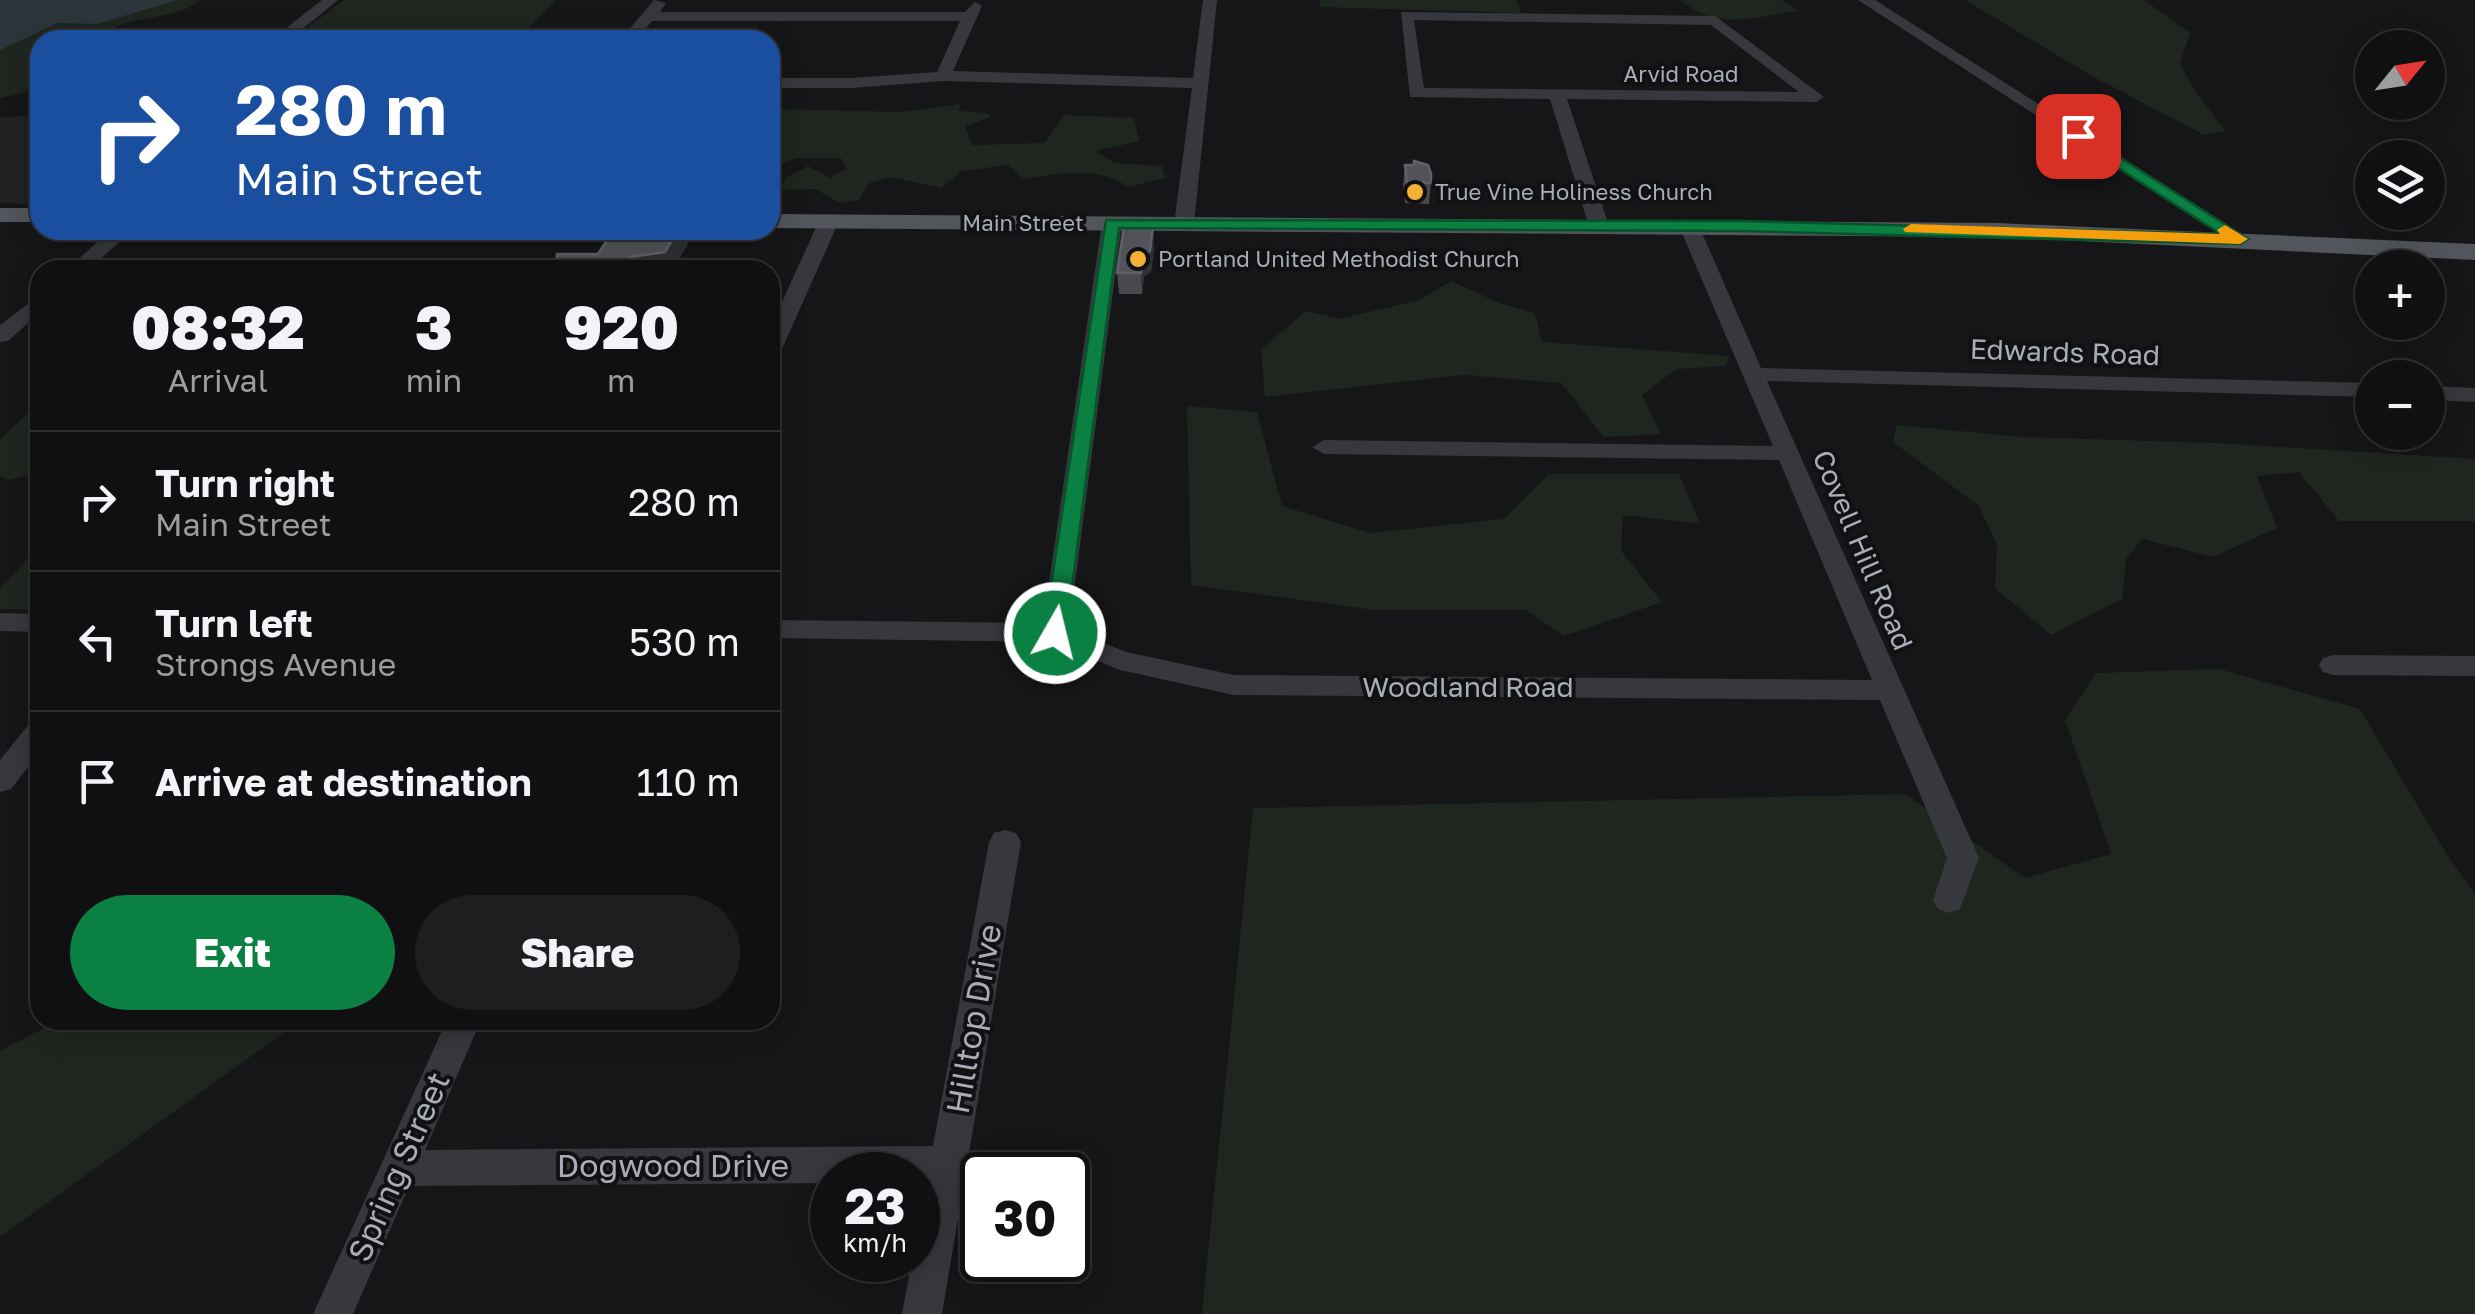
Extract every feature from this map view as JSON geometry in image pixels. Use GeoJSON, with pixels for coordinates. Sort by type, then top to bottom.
{"type":"FeatureCollection","features":[{"type":"Feature","properties":{"kind":"main road"},"geometry":{"type":"LineString","coordinates":[[0,215],[30,215]]}},
{"type":"Feature","properties":{"kind":"main road","name":"Main Street"},"geometry":{"type":"LineString","coordinates":[[780,221],[1997,230],[2475,252]]}},
{"type":"Feature","properties":{"kind":"street"},"geometry":{"type":"LineString","coordinates":[[292,30],[331,0]]}},
{"type":"Feature","properties":{"kind":"street"},"geometry":{"type":"LineString","coordinates":[[636,30],[661,0]]}},
{"type":"Feature","properties":{"kind":"street"},"geometry":{"type":"LineString","coordinates":[[943,76],[978,0]]}},
{"type":"Feature","properties":{"kind":"street"},"geometry":{"type":"LineString","coordinates":[[1184,224],[1210,0]]}},
{"type":"Feature","properties":{"kind":"street"},"geometry":{"type":"LineString","coordinates":[[1865,0],[2240,239]]}},
{"type":"Feature","properties":{"kind":"street"},"geometry":{"type":"LineString","coordinates":[[648,16],[970,18]]}},
{"type":"Feature","properties":{"kind":"street","name":"Arvid Road"},"geometry":{"type":"LineString","coordinates":[[1406,16],[1715,21],[1816,97],[1557,95],[1416,92],[1406,16]]}},
{"type":"Feature","properties":{"kind":"street"},"geometry":{"type":"LineString","coordinates":[[780,82],[852,84],[943,76],[1202,83]]}},
{"type":"Feature","properties":{"kind":"street"},"geometry":{"type":"LineString","coordinates":[[1557,95],[1599,226]]}},
{"type":"Feature","properties":{"kind":"street"},"geometry":{"type":"LineString","coordinates":[[780,329],[829,221]]}},
{"type":"Feature","properties":{"kind":"street"},"geometry":{"type":"LineString","coordinates":[[780,629],[1055,633],[1112,223]]}},
{"type":"Feature","properties":{"kind":"street","name":"Covell Hill Road"},"geometry":{"type":"LineString","coordinates":[[1690,226],[1963,858],[1949,900]]}},
{"type":"Feature","properties":{"kind":"street"},"geometry":{"type":"LineString","coordinates":[[88,260],[111,240]]}},
{"type":"Feature","properties":{"kind":"street"},"geometry":{"type":"LineString","coordinates":[[0,336],[30,310]]}},
{"type":"Feature","properties":{"kind":"street","name":"Edwards Road"},"geometry":{"type":"LineString","coordinates":[[1755,374],[2355,390]]}},
{"type":"Feature","properties":{"kind":"street"},"geometry":{"type":"LineString","coordinates":[[2445,393],[2475,395]]}},
{"type":"Feature","properties":{"kind":"street"},"geometry":{"type":"LineString","coordinates":[[1324,448],[1790,453]]}},
{"type":"Feature","properties":{"kind":"street"},"geometry":{"type":"LineString","coordinates":[[0,622],[30,623]]}},
{"type":"Feature","properties":{"kind":"street","name":"Woodland Road"},"geometry":{"type":"LineString","coordinates":[[1055,633],[1086,650],[1150,669],[1234,685],[1890,690]]}},
{"type":"Feature","properties":{"kind":"street"},"geometry":{"type":"LineString","coordinates":[[2333,665],[2475,666]]}},
{"type":"Feature","properties":{"kind":"street"},"geometry":{"type":"LineString","coordinates":[[0,782],[30,744]]}},
{"type":"Feature","properties":{"kind":"street","name":"Hilltop Drive"},"geometry":{"type":"LineString","coordinates":[[922,1314],[1005,842]]}},
{"type":"Feature","properties":{"kind":"street","name":"Spring Street"},"geometry":{"type":"LineString","coordinates":[[333,1314],[460,1030]]}},
{"type":"Feature","properties":{"kind":"street","name":"Dogwood Drive"},"geometry":{"type":"LineString","coordinates":[[398,1168],[948,1164]]}},
{"type":"Feature","properties":{"kind":"shaded area"},"geometry":{"type":"Polygon","coordinates":[[[0,0],[200,0],[177,12],[126,23],[112,30],[30,30],[30,88],[0,98],[0,0]]]}},
{"type":"Feature","properties":{"kind":"shaded area"},"geometry":{"type":"Polygon","coordinates":[[[0,0],[177,0],[97,24],[58,23],[43,30],[30,30],[30,36],[0,50],[0,0]]]}},
{"type":"Feature","properties":{"kind":"shaded area"},"geometry":{"type":"Polygon","coordinates":[[[344,0],[556,0],[527,30],[304,30],[344,0]]]}},
{"type":"Feature","properties":{"kind":"shaded area"},"geometry":{"type":"Polygon","coordinates":[[[1320,0],[1517,0],[1521,13],[1320,7],[1320,0]]]}},
{"type":"Feature","properties":{"kind":"shaded area"},"geometry":{"type":"Polygon","coordinates":[[[1680,0],[1782,0],[1798,11],[1722,19],[1694,10],[1680,0]]]}},
{"type":"Feature","properties":{"kind":"shaded area"},"geometry":{"type":"Polygon","coordinates":[[[1965,0],[2144,0],[2190,33],[2180,63],[2195,91],[2226,131],[2204,135],[2090,75],[1965,0]]]}},
{"type":"Feature","properties":{"kind":"shaded area"},"geometry":{"type":"Polygon","coordinates":[[[960,104],[959,111],[987,113],[991,117],[965,126],[972,145],[1045,143],[1064,115],[1134,118],[1139,141],[1096,151],[1114,163],[1162,166],[1165,178],[1128,187],[1091,173],[1023,179],[1008,165],[962,171],[941,188],[891,177],[869,183],[859,200],[840,203],[815,189],[780,190],[786,178],[808,166],[830,178],[847,168],[841,158],[797,158],[780,164],[780,109],[902,112],[960,104]]]}},
{"type":"Feature","properties":{"kind":"shaded area"},"geometry":{"type":"Polygon","coordinates":[[[30,116],[30,204],[0,203],[0,117],[30,116]]]}},
{"type":"Feature","properties":{"kind":"shaded area"},"geometry":{"type":"Polygon","coordinates":[[[1451,281],[1502,304],[1535,313],[1542,342],[1730,356],[1725,366],[1676,369],[1642,395],[1661,434],[1604,437],[1561,383],[1464,375],[1265,397],[1261,349],[1306,311],[1340,319],[1419,300],[1451,281]]]}},
{"type":"Feature","properties":{"kind":"shaded area"},"geometry":{"type":"Polygon","coordinates":[[[1187,406],[1257,412],[1282,506],[1370,533],[1504,519],[1549,474],[1679,474],[1700,524],[1623,515],[1621,551],[1662,602],[1564,636],[1526,610],[1375,610],[1191,585],[1187,406]]]}},
{"type":"Feature","properties":{"kind":"shaded area"},"geometry":{"type":"Polygon","coordinates":[[[30,411],[30,474],[8,480],[0,477],[0,439],[30,411]]]}},
{"type":"Feature","properties":{"kind":"shaded area"},"geometry":{"type":"Polygon","coordinates":[[[1897,425],[2021,437],[2216,443],[2475,459],[2475,521],[2339,521],[2299,472],[2257,476],[2277,528],[2213,557],[2142,539],[2126,559],[2122,599],[2051,635],[1995,588],[1997,545],[1979,506],[1893,442],[1897,425]]]}},
{"type":"Feature","properties":{"kind":"shaded area"},"geometry":{"type":"Polygon","coordinates":[[[30,556],[30,609],[0,609],[0,589],[30,556]]]}},
{"type":"Feature","properties":{"kind":"shaded area"},"geometry":{"type":"Polygon","coordinates":[[[2219,669],[2360,709],[2475,895],[2475,1314],[1202,1314],[1253,808],[1905,794],[2025,878],[2111,854],[2065,720],[2096,673],[2219,669]]]}},
{"type":"Feature","properties":{"kind":"shaded area"},"geometry":{"type":"Polygon","coordinates":[[[40,1030],[287,1030],[0,1237],[0,1051],[40,1030]]]}},
{"type":"Feature","properties":{"kind":"building"},"geometry":{"type":"Polygon","coordinates":[[[1414,161],[1428,165],[1431,183],[1407,183],[1405,165],[1414,165],[1414,161]]]}},
{"type":"Feature","properties":{"kind":"building"},"geometry":{"type":"Polygon","coordinates":[[[1124,226],[1153,226],[1150,251],[1143,255],[1141,273],[1117,273],[1124,226]]]}},
{"type":"Feature","properties":{"kind":"building"},"geometry":{"type":"Polygon","coordinates":[[[607,240],[672,240],[665,252],[629,260],[557,260],[557,254],[598,254],[607,240]]]}},
{"type":"Feature","properties":{"kind":"slow traffic"},"geometry":{"type":"LineString","coordinates":[[1911,229],[2240,239],[2225,230]]}},
{"type":"Feature","properties":{"kind":"place","name":"True Vine Holiness Church"},"geometry":{"type":"Point","coordinates":[1415,192]}},
{"type":"Feature","properties":{"kind":"place","name":"Portland United Methodist Church"},"geometry":{"type":"Point","coordinates":[1138,259]}},
{"type":"Feature","properties":{"kind":"route"},"geometry":{"type":"LineString","coordinates":[[1055,633],[1112,223],[1741,226],[2240,239],[2078,136]]}}]}
